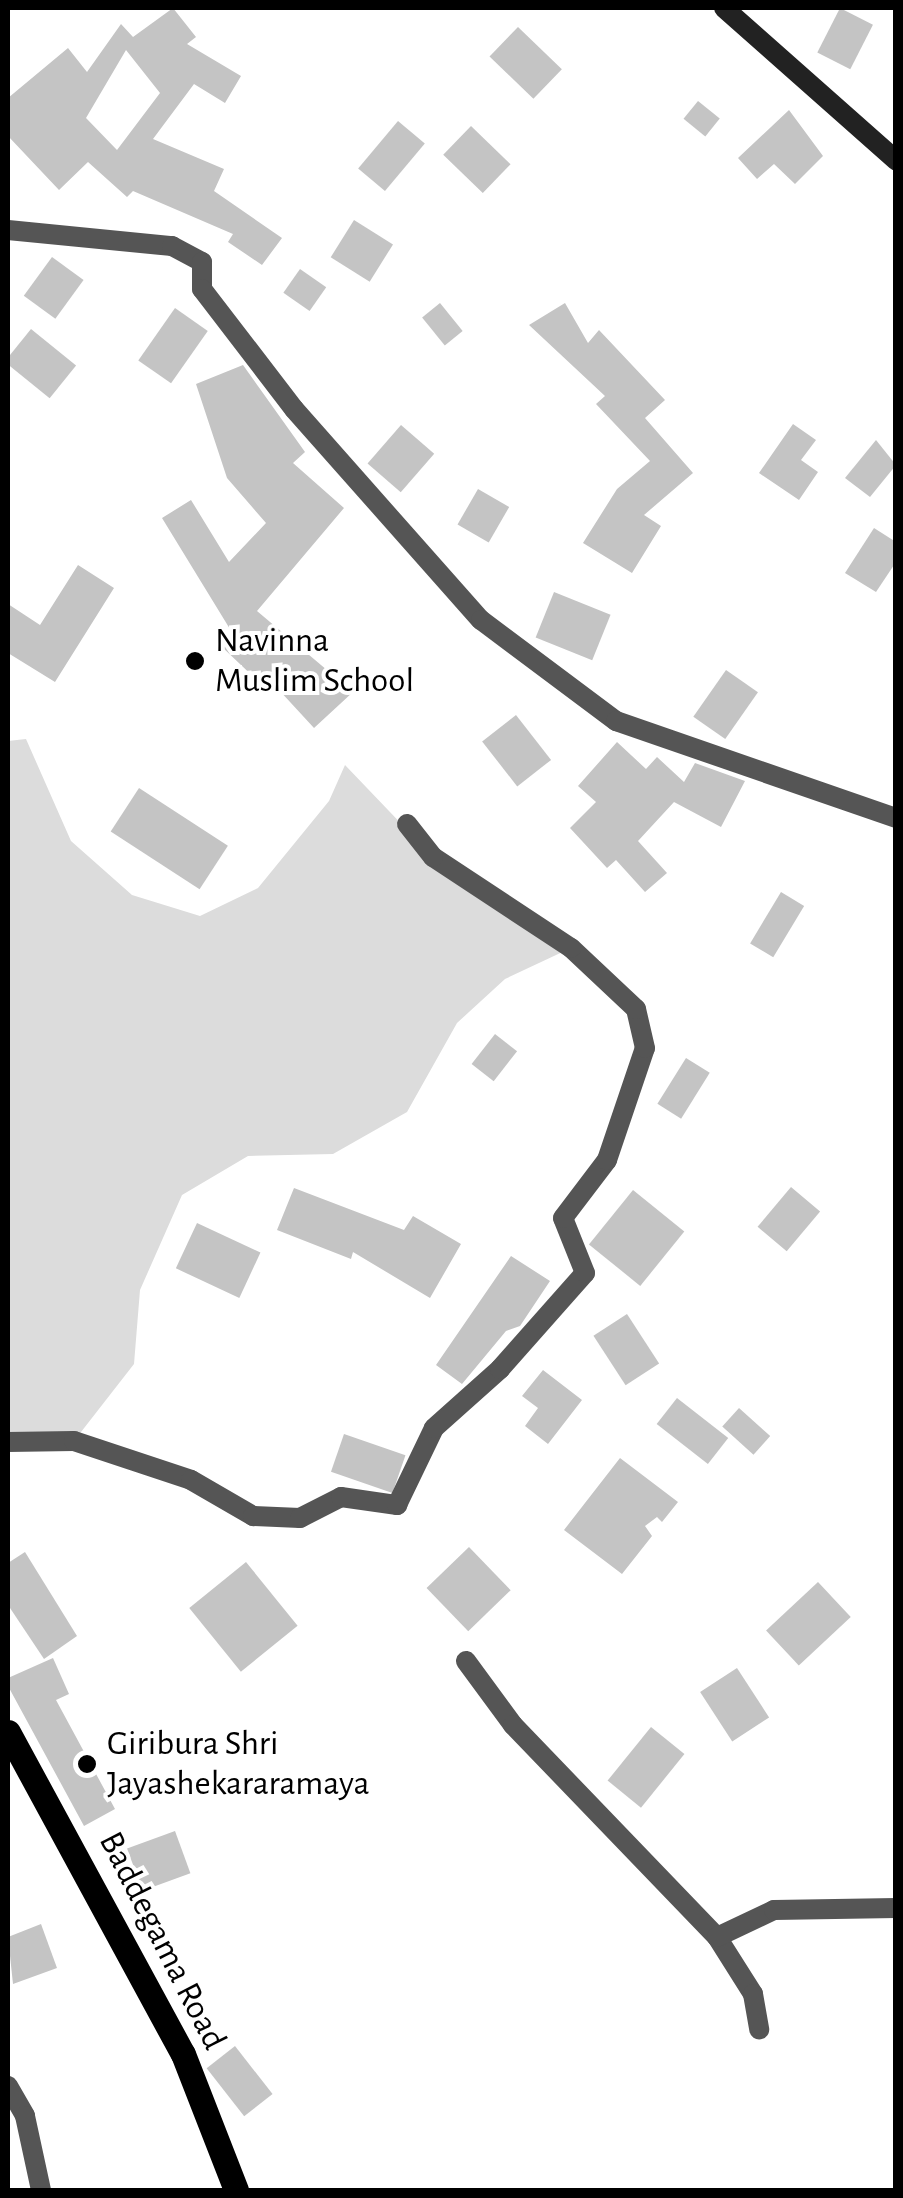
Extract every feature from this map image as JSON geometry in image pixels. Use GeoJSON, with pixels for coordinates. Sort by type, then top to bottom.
{"type":"FeatureCollection","features":[{"type":"Feature","properties":{"kind":"main road","name":"Baddegama Road"},"geometry":{"type":"LineString","coordinates":[[8,1732],[183,2054],[236,2190]]}},
{"type":"Feature","properties":{"kind":"street"},"geometry":{"type":"LineString","coordinates":[[724,8],[896,160]]}},
{"type":"Feature","properties":{"kind":"street"},"geometry":{"type":"LineString","coordinates":[[8,230],[172,246],[202,262],[202,289],[294,409],[481,620],[616,721],[896,818]]}},
{"type":"Feature","properties":{"kind":"street"},"geometry":{"type":"LineString","coordinates":[[8,1442],[74,1441],[191,1480],[253,1516],[300,1518],[340,1497],[397,1505],[434,1428],[500,1369],[585,1272],[562,1218],[607,1160],[646,1048],[636,1009],[571,948],[433,857],[407,824]]}},
{"type":"Feature","properties":{"kind":"street"},"geometry":{"type":"LineString","coordinates":[[466,1662],[512,1725],[718,1937],[753,1994],[759,2029]]}},
{"type":"Feature","properties":{"kind":"street"},"geometry":{"type":"LineString","coordinates":[[718,1937],[774,1910],[896,1908]]}},
{"type":"Feature","properties":{"kind":"street"},"geometry":{"type":"LineString","coordinates":[[8,2086],[25,2116],[41,2190]]}},
{"type":"Feature","properties":{"kind":"shaded area"},"geometry":{"type":"Polygon","coordinates":[[[26,739],[71,841],[132,895],[200,916],[258,888],[329,801],[345,765],[433,857],[571,948],[505,979],[457,1023],[407,1112],[333,1154],[248,1156],[182,1195],[140,1290],[134,1364],[74,1441],[8,1442],[8,741],[26,739]]]}},
{"type":"Feature","properties":{"kind":"building"},"geometry":{"type":"Polygon","coordinates":[[[173,8],[196,37],[187,44],[241,76],[225,103],[194,84],[153,139],[224,169],[214,191],[282,238],[262,265],[228,242],[233,234],[133,191],[127,197],[88,162],[59,190],[8,136],[8,98],[68,48],[87,72],[121,24],[133,37],[173,8]],[[126,50],[86,118],[117,150],[160,93],[126,50]]]}},
{"type":"Feature","properties":{"kind":"building"},"geometry":{"type":"Polygon","coordinates":[[[840,8],[873,25],[850,69],[817,53],[840,8]]]}},
{"type":"Feature","properties":{"kind":"building"},"geometry":{"type":"Polygon","coordinates":[[[518,27],[562,69],[533,99],[490,56],[518,27]]]}},
{"type":"Feature","properties":{"kind":"building"},"geometry":{"type":"Polygon","coordinates":[[[698,101],[720,119],[705,136],[684,119],[698,101]]]}},
{"type":"Feature","properties":{"kind":"building"},"geometry":{"type":"Polygon","coordinates":[[[789,110],[823,156],[795,184],[774,164],[757,179],[738,158],[789,110]]]}},
{"type":"Feature","properties":{"kind":"building"},"geometry":{"type":"Polygon","coordinates":[[[398,121],[425,143],[385,191],[358,168],[398,121]]]}},
{"type":"Feature","properties":{"kind":"building"},"geometry":{"type":"Polygon","coordinates":[[[471,126],[511,164],[483,193],[443,155],[471,126]]]}},
{"type":"Feature","properties":{"kind":"building"},"geometry":{"type":"Polygon","coordinates":[[[354,220],[393,244],[370,282],[331,257],[354,220]]]}},
{"type":"Feature","properties":{"kind":"building"},"geometry":{"type":"Polygon","coordinates":[[[52,257],[84,280],[55,319],[24,296],[52,257]]]}},
{"type":"Feature","properties":{"kind":"building"},"geometry":{"type":"Polygon","coordinates":[[[300,269],[326,287],[310,311],[283,293],[300,269]]]}},
{"type":"Feature","properties":{"kind":"building"},"geometry":{"type":"Polygon","coordinates":[[[440,303],[463,331],[445,345],[422,317],[440,303]]]}},
{"type":"Feature","properties":{"kind":"building"},"geometry":{"type":"Polygon","coordinates":[[[565,303],[588,343],[599,330],[665,400],[645,418],[693,473],[644,515],[661,526],[632,573],[583,543],[617,489],[650,461],[596,404],[605,396],[529,325],[565,303]]]}},
{"type":"Feature","properties":{"kind":"building"},"geometry":{"type":"Polygon","coordinates":[[[175,308],[208,331],[171,383],[138,360],[175,308]]]}},
{"type":"Feature","properties":{"kind":"building"},"geometry":{"type":"Polygon","coordinates":[[[31,329],[76,366],[50,398],[8,364],[8,357],[31,329]]]}},
{"type":"Feature","properties":{"kind":"building"},"geometry":{"type":"Polygon","coordinates":[[[243,365],[305,452],[293,463],[344,508],[257,611],[353,692],[314,728],[267,677],[260,683],[221,646],[233,634],[162,518],[191,500],[229,562],[266,523],[227,478],[196,384],[243,365]]]}},
{"type":"Feature","properties":{"kind":"building"},"geometry":{"type":"Polygon","coordinates":[[[793,424],[816,440],[801,460],[818,472],[799,500],[759,473],[793,424]]]}},
{"type":"Feature","properties":{"kind":"building"},"geometry":{"type":"Polygon","coordinates":[[[401,425],[434,454],[401,492],[368,463],[401,425]]]}},
{"type":"Feature","properties":{"kind":"building"},"geometry":{"type":"Polygon","coordinates":[[[876,440],[896,465],[870,497],[845,478],[876,440]]]}},
{"type":"Feature","properties":{"kind":"building"},"geometry":{"type":"Polygon","coordinates":[[[478,489],[509,507],[489,543],[458,525],[478,489]]]}},
{"type":"Feature","properties":{"kind":"building"},"geometry":{"type":"Polygon","coordinates":[[[874,528],[896,542],[896,562],[876,592],[845,573],[874,528]]]}},
{"type":"Feature","properties":{"kind":"building"},"geometry":{"type":"Polygon","coordinates":[[[78,565],[114,588],[55,682],[8,653],[8,604],[40,625],[78,565]]]}},
{"type":"Feature","properties":{"kind":"building"},"geometry":{"type":"Polygon","coordinates":[[[554,592],[611,615],[592,660],[536,637],[554,592]]]}},
{"type":"Feature","properties":{"kind":"building"},"geometry":{"type":"Polygon","coordinates":[[[726,670],[758,692],[725,739],[693,717],[726,670]]]}},
{"type":"Feature","properties":{"kind":"building"},"geometry":{"type":"Polygon","coordinates":[[[516,715],[551,760],[517,786],[482,741],[516,715]]]}},
{"type":"Feature","properties":{"kind":"building"},"geometry":{"type":"Polygon","coordinates":[[[617,742],[646,769],[657,757],[684,782],[695,763],[745,781],[721,827],[674,802],[638,841],[667,873],[645,892],[616,860],[607,868],[570,828],[596,802],[578,786],[617,742]]]}},
{"type":"Feature","properties":{"kind":"building"},"geometry":{"type":"Polygon","coordinates":[[[139,788],[228,846],[200,889],[111,832],[139,788]]]}},
{"type":"Feature","properties":{"kind":"building"},"geometry":{"type":"Polygon","coordinates":[[[781,892],[804,906],[773,957],[750,943],[781,892]]]}},
{"type":"Feature","properties":{"kind":"building"},"geometry":{"type":"Polygon","coordinates":[[[495,1034],[517,1051],[494,1081],[472,1064],[495,1034]]]}},
{"type":"Feature","properties":{"kind":"building"},"geometry":{"type":"Polygon","coordinates":[[[686,1058],[710,1073],[681,1119],[657,1104],[686,1058]]]}},
{"type":"Feature","properties":{"kind":"building"},"geometry":{"type":"Polygon","coordinates":[[[791,1187],[820,1211],[787,1251],[758,1227],[791,1187]]]}},
{"type":"Feature","properties":{"kind":"building"},"geometry":{"type":"Polygon","coordinates":[[[294,1188],[404,1230],[413,1216],[461,1244],[430,1298],[353,1252],[351,1259],[277,1230],[294,1188]]]}},
{"type":"Feature","properties":{"kind":"building"},"geometry":{"type":"Polygon","coordinates":[[[633,1190],[684,1232],[640,1286],[589,1244],[633,1190]]]}},
{"type":"Feature","properties":{"kind":"building"},"geometry":{"type":"Polygon","coordinates":[[[197,1223],[260,1253],[239,1298],[176,1268],[197,1223]]]}},
{"type":"Feature","properties":{"kind":"building"},"geometry":{"type":"Polygon","coordinates":[[[511,1256],[550,1281],[520,1326],[506,1331],[462,1384],[436,1365],[511,1256]]]}},
{"type":"Feature","properties":{"kind":"building"},"geometry":{"type":"Polygon","coordinates":[[[627,1314],[659,1363],[626,1385],[593,1336],[627,1314]]]}},
{"type":"Feature","properties":{"kind":"building"},"geometry":{"type":"Polygon","coordinates":[[[543,1370],[582,1400],[548,1444],[525,1426],[538,1408],[522,1396],[543,1370]]]}},
{"type":"Feature","properties":{"kind":"building"},"geometry":{"type":"Polygon","coordinates":[[[677,1398],[728,1438],[708,1464],[657,1424],[677,1398]]]}},
{"type":"Feature","properties":{"kind":"building"},"geometry":{"type":"Polygon","coordinates":[[[739,1408],[770,1436],[753,1455],[722,1427],[739,1408]]]}},
{"type":"Feature","properties":{"kind":"building"},"geometry":{"type":"Polygon","coordinates":[[[344,1434],[405,1455],[392,1493],[331,1472],[344,1434]]]}},
{"type":"Feature","properties":{"kind":"building"},"geometry":{"type":"Polygon","coordinates":[[[620,1458],[678,1502],[662,1522],[657,1517],[645,1526],[652,1536],[622,1574],[564,1530],[620,1458]]]}},
{"type":"Feature","properties":{"kind":"building"},"geometry":{"type":"Polygon","coordinates":[[[469,1547],[511,1590],[468,1631],[427,1588],[469,1547]]]}},
{"type":"Feature","properties":{"kind":"building"},"geometry":{"type":"Polygon","coordinates":[[[25,1552],[77,1636],[44,1659],[8,1605],[8,1563],[25,1552]]]}},
{"type":"Feature","properties":{"kind":"building"},"geometry":{"type":"Polygon","coordinates":[[[246,1562],[298,1626],[241,1672],[189,1608],[246,1562]]]}},
{"type":"Feature","properties":{"kind":"building"},"geometry":{"type":"Polygon","coordinates":[[[818,1582],[851,1617],[799,1666],[766,1630],[818,1582]]]}},
{"type":"Feature","properties":{"kind":"building"},"geometry":{"type":"Polygon","coordinates":[[[53,1658],[69,1694],[56,1700],[115,1809],[84,1826],[8,1686],[8,1678],[53,1658]]]}},
{"type":"Feature","properties":{"kind":"building"},"geometry":{"type":"Polygon","coordinates":[[[737,1668],[769,1717],[732,1741],[700,1692],[737,1668]]]}},
{"type":"Feature","properties":{"kind":"building"},"geometry":{"type":"Polygon","coordinates":[[[651,1727],[684,1754],[641,1808],[608,1781],[651,1727]]]}},
{"type":"Feature","properties":{"kind":"building"},"geometry":{"type":"Polygon","coordinates":[[[175,1831],[190,1873],[142,1891],[127,1848],[175,1831]]]}},
{"type":"Feature","properties":{"kind":"building"},"geometry":{"type":"Polygon","coordinates":[[[41,1924],[57,1968],[13,1984],[8,1937],[41,1924]]]}},
{"type":"Feature","properties":{"kind":"building"},"geometry":{"type":"Polygon","coordinates":[[[235,2046],[273,2094],[244,2116],[207,2068],[235,2046]]]}},
{"type":"Feature","properties":{"kind":"place","name":"Navinna Muslim School"},"geometry":{"type":"Point","coordinates":[195,661]}},
{"type":"Feature","properties":{"kind":"place","name":"Giribura Shri Jayashekararamaya"},"geometry":{"type":"Point","coordinates":[87,1764]}}]}
